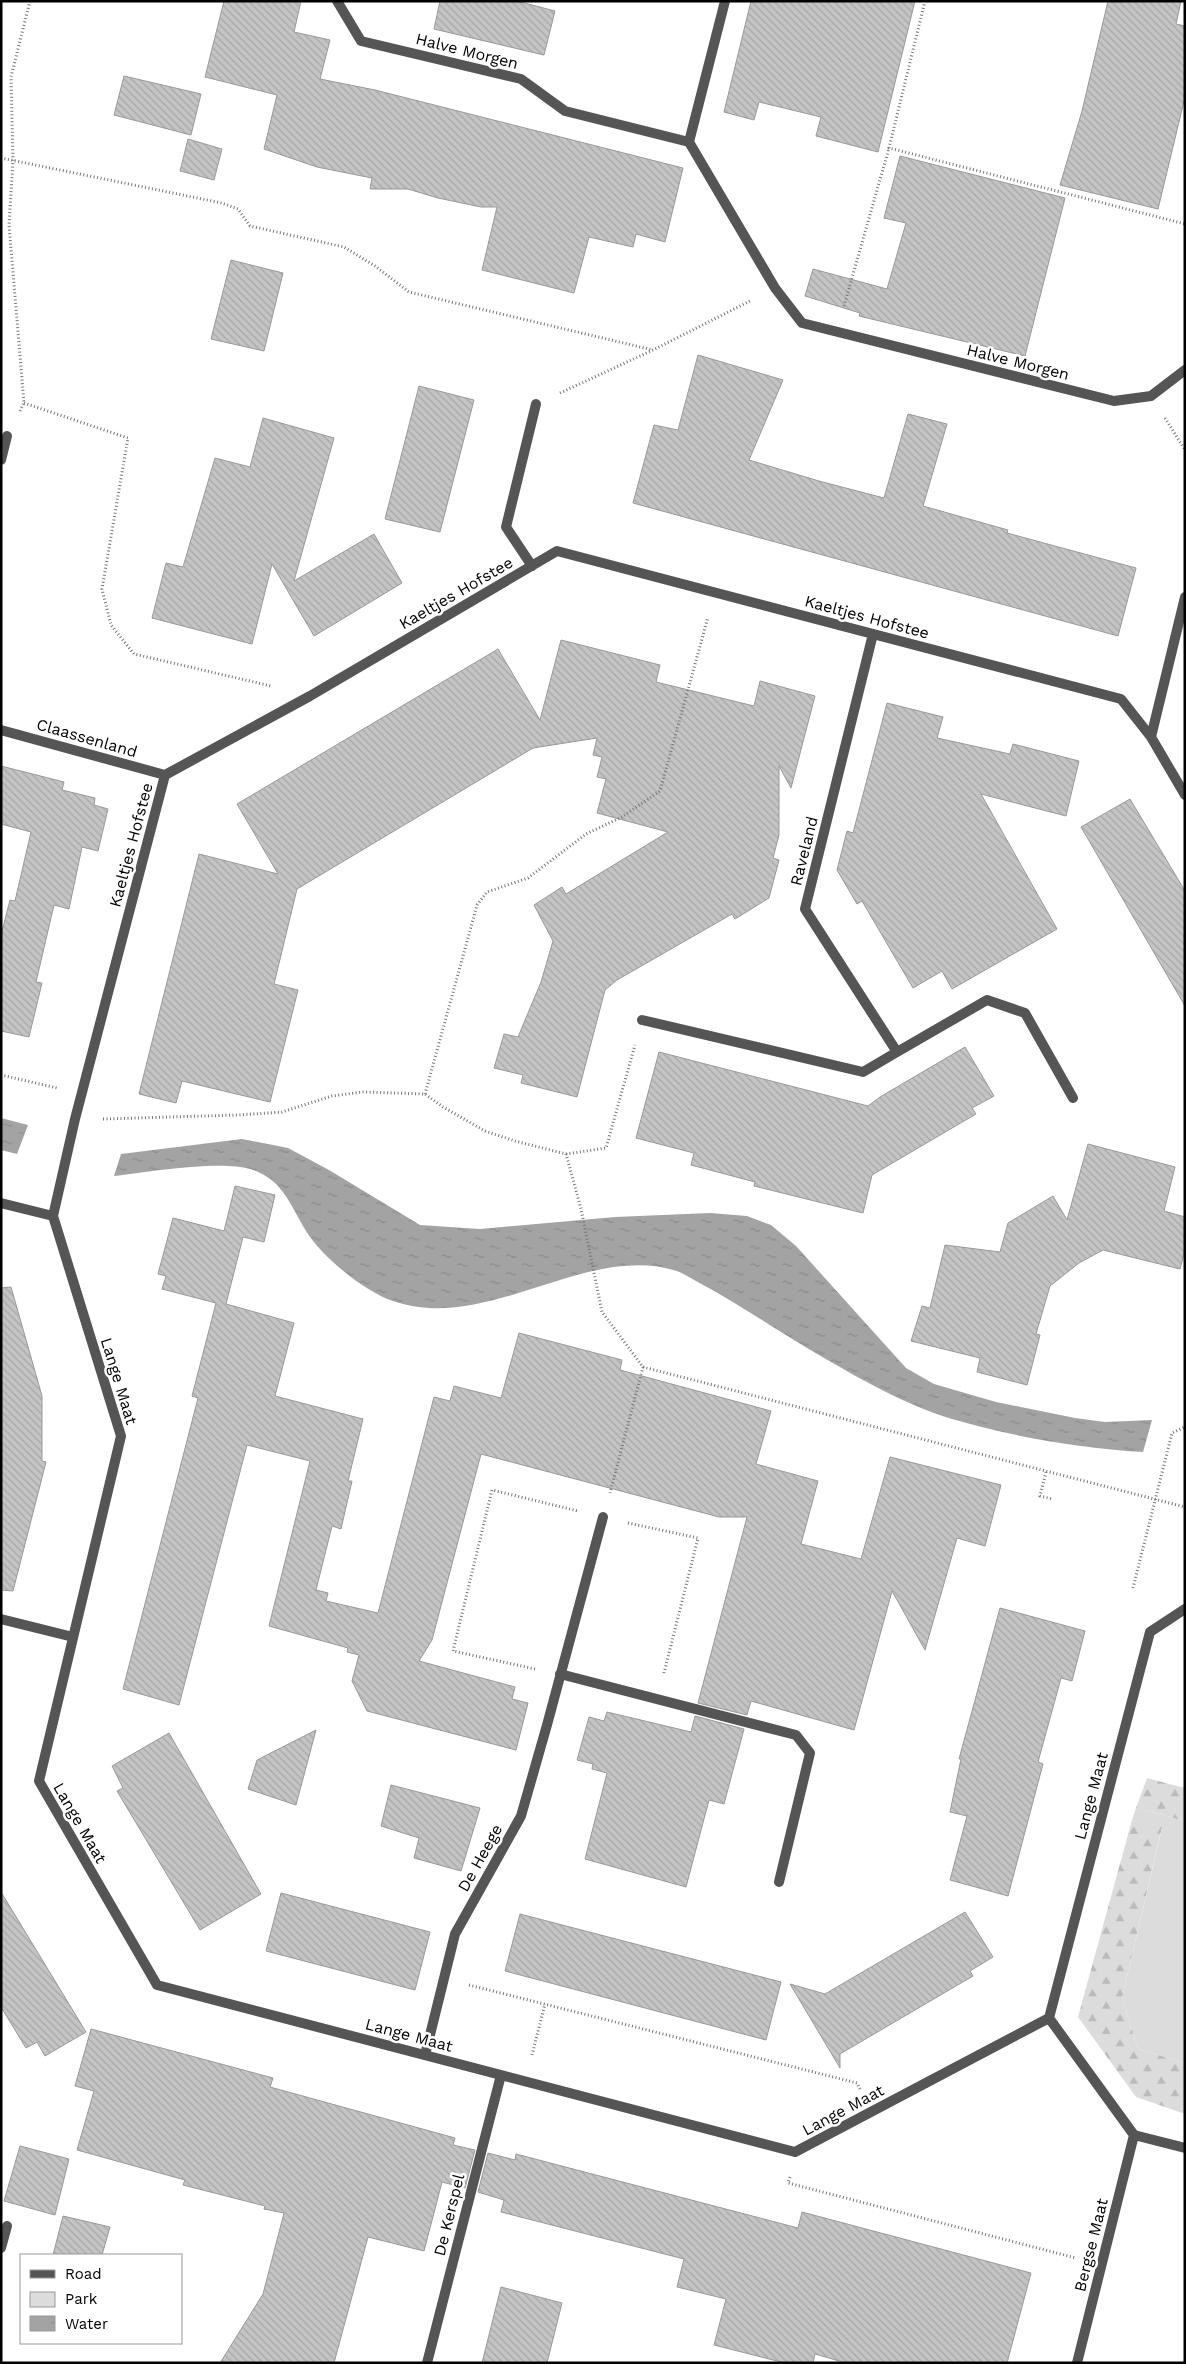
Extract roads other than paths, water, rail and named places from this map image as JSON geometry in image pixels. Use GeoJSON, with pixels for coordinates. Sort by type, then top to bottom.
{"type":"FeatureCollection","features":[{"type":"Feature","properties":{"kind":"street","name":"Halve Morgen"},"geometry":{"type":"LineString","coordinates":[[337,1],[361,41],[521,79],[564,111],[689,142],[775,288],[802,323],[1114,401],[1151,396],[1185,370]]}},
{"type":"Feature","properties":{"kind":"street"},"geometry":{"type":"LineString","coordinates":[[689,142],[725,1]]}},
{"type":"Feature","properties":{"kind":"street","name":"Kaeltjes Hofstee"},"geometry":{"type":"LineString","coordinates":[[532,566],[506,527],[536,404]]}},
{"type":"Feature","properties":{"kind":"street"},"geometry":{"type":"LineString","coordinates":[[1,460],[6,436]]}},
{"type":"Feature","properties":{"kind":"street","name":"Kaeltjes Hofstee"},"geometry":{"type":"LineString","coordinates":[[53,1216],[75,1119],[165,775],[310,696],[557,551],[1121,698],[1151,737],[1185,795]]}},
{"type":"Feature","properties":{"kind":"street"},"geometry":{"type":"LineString","coordinates":[[1151,737],[1185,597]]}},
{"type":"Feature","properties":{"kind":"street","name":"Raveland"},"geometry":{"type":"LineString","coordinates":[[873,634],[805,909],[897,1052]]}},
{"type":"Feature","properties":{"kind":"street","name":"Claassenland"},"geometry":{"type":"LineString","coordinates":[[1,730],[165,775]]}},
{"type":"Feature","properties":{"kind":"street"},"geometry":{"type":"LineString","coordinates":[[642,1020],[864,1072],[988,1000],[1025,1013],[1073,1098]]}},
{"type":"Feature","properties":{"kind":"street"},"geometry":{"type":"LineString","coordinates":[[1,1203],[53,1216]]}},
{"type":"Feature","properties":{"kind":"street","name":"Lange Maat"},"geometry":{"type":"LineString","coordinates":[[53,1216],[121,1436],[39,1781],[157,1985],[795,2152],[1049,2018],[1150,1632],[1185,1609]]}},
{"type":"Feature","properties":{"kind":"street","name":"De Heege"},"geometry":{"type":"LineString","coordinates":[[425,2055],[455,1934],[520,1816],[603,1517]]}},
{"type":"Feature","properties":{"kind":"street"},"geometry":{"type":"LineString","coordinates":[[1,1619],[73,1637]]}},
{"type":"Feature","properties":{"kind":"street"},"geometry":{"type":"LineString","coordinates":[[560,1674],[796,1735],[810,1753],[779,1882]]}},
{"type":"Feature","properties":{"kind":"street"},"geometry":{"type":"LineString","coordinates":[[1049,2018],[1134,2134],[1185,2148]]}},
{"type":"Feature","properties":{"kind":"street","name":"De Kerspel"},"geometry":{"type":"LineString","coordinates":[[427,2363],[501,2075]]}},
{"type":"Feature","properties":{"kind":"street","name":"Bergse Maat"},"geometry":{"type":"LineString","coordinates":[[1077,2363],[1134,2134]]}},
{"type":"Feature","properties":{"kind":"street"},"geometry":{"type":"LineString","coordinates":[[1,2248],[6,2226]]}},
{"type":"Feature","properties":{"kind":"water"},"geometry":{"type":"Polygon","coordinates":[[[1,1118],[28,1125],[17,1154],[1,1150],[1,1118]]]}},
{"type":"Feature","properties":{"kind":"water"},"geometry":{"type":"Polygon","coordinates":[[[242,1139],[288,1148],[329,1170],[420,1225],[480,1229],[615,1217],[710,1213],[747,1216],[771,1225],[796,1246],[906,1368],[934,1384],[996,1402],[1105,1422],[1152,1420],[1143,1452],[1094,1448],[1046,1441],[975,1425],[935,1413],[884,1391],[851,1373],[721,1295],[677,1271],[642,1265],[607,1268],[465,1306],[429,1308],[393,1301],[370,1290],[345,1272],[313,1241],[278,1186],[261,1173],[237,1167],[202,1166],[114,1176],[121,1154],[242,1139]]]}}]}
